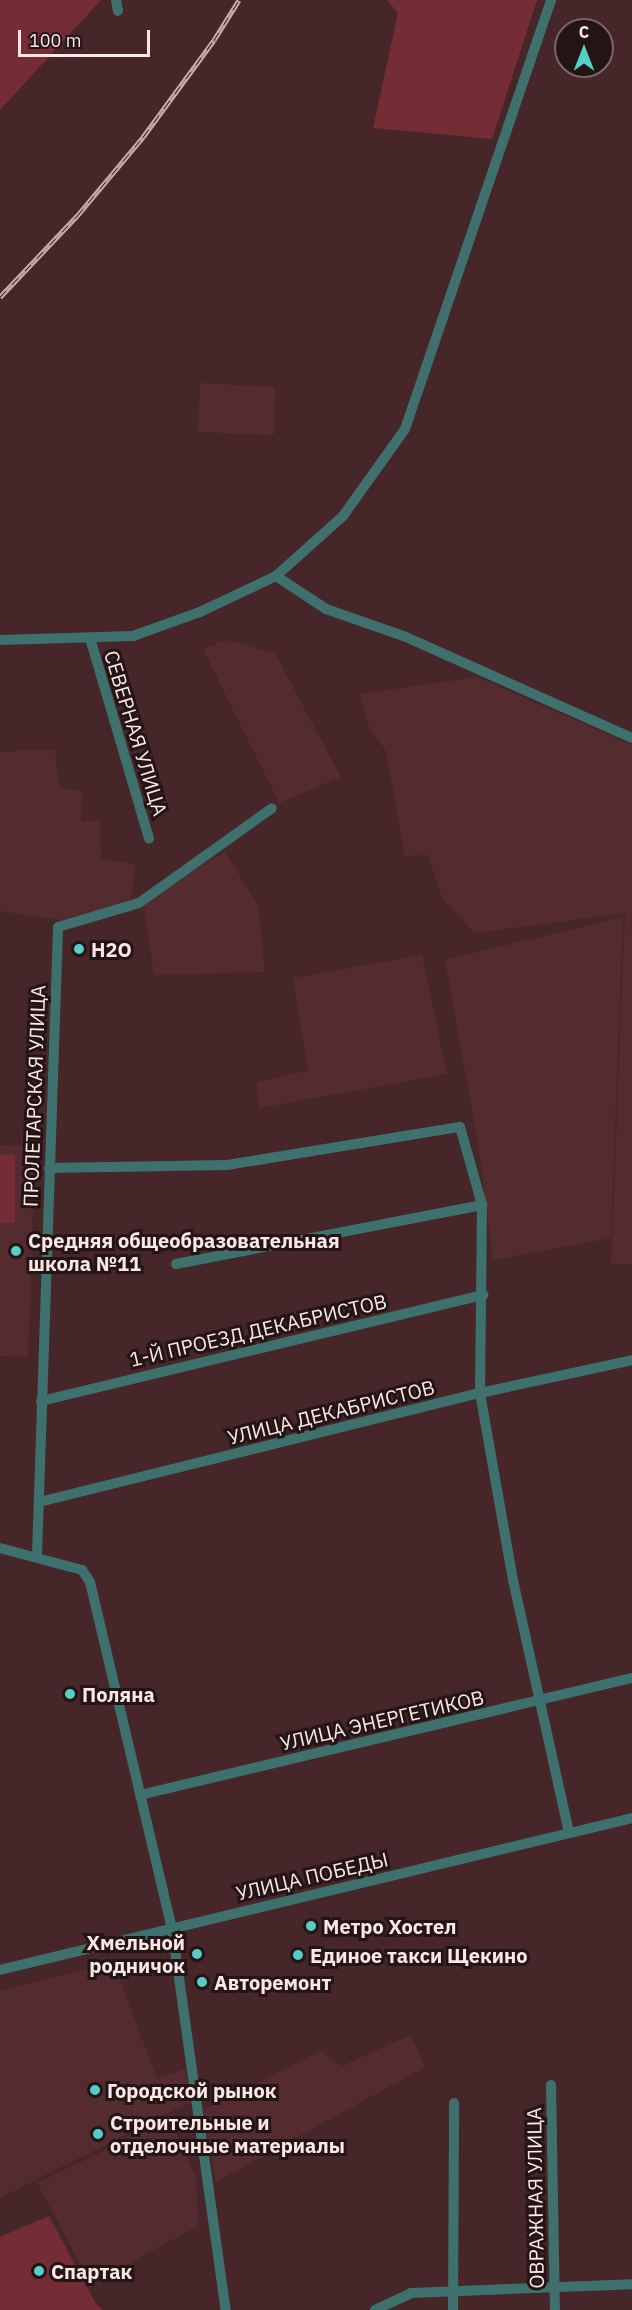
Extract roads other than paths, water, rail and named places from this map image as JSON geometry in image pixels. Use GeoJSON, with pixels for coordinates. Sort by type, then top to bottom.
{"type":"FeatureCollection","features":[{"type":"Feature","properties":{"kind":"street"},"geometry":{"type":"LineString","coordinates":[[116,0],[118,11]]}},
{"type":"Feature","properties":{"kind":"street"},"geometry":{"type":"LineString","coordinates":[[0,640],[133,636],[200,612],[276,576],[343,516],[405,429],[551,0]]}},
{"type":"Feature","properties":{"kind":"street"},"geometry":{"type":"LineString","coordinates":[[276,576],[326,609],[406,637],[632,738]]}},
{"type":"Feature","properties":{"kind":"street","name":"СЕВЕРНАЯ УЛИЦА"},"geometry":{"type":"LineString","coordinates":[[90,638],[149,838]]}},
{"type":"Feature","properties":{"kind":"street","name":"ПРОЛЕТАРСКАЯ УЛИЦА"},"geometry":{"type":"LineString","coordinates":[[36,1555],[58,927],[139,903],[272,808]]}},
{"type":"Feature","properties":{"kind":"street"},"geometry":{"type":"LineString","coordinates":[[49,1168],[227,1165],[460,1127],[482,1205],[483,1295],[480,1394],[513,1580],[569,1832]]}},
{"type":"Feature","properties":{"kind":"street"},"geometry":{"type":"LineString","coordinates":[[176,1264],[482,1205]]}},
{"type":"Feature","properties":{"kind":"street","name":"1-Й ПРОЕЗД ДЕКАБРИСТОВ"},"geometry":{"type":"LineString","coordinates":[[41,1401],[483,1295]]}},
{"type":"Feature","properties":{"kind":"street","name":"УЛИЦА ДЕКАБРИСТОВ"},"geometry":{"type":"LineString","coordinates":[[39,1502],[480,1394],[632,1360]]}},
{"type":"Feature","properties":{"kind":"street"},"geometry":{"type":"LineString","coordinates":[[0,1548],[36,1555],[82,1570],[90,1581],[172,1928],[226,2310]]}},
{"type":"Feature","properties":{"kind":"street","name":"УЛИЦА ЭНЕРГЕТИКОВ"},"geometry":{"type":"LineString","coordinates":[[140,1795],[632,1678]]}},
{"type":"Feature","properties":{"kind":"street","name":"УЛИЦА ПОБЕДЫ"},"geometry":{"type":"LineString","coordinates":[[0,1970],[632,1818]]}},
{"type":"Feature","properties":{"kind":"street","name":"ОВРАЖНАЯ УЛИЦА"},"geometry":{"type":"LineString","coordinates":[[551,2085],[555,2310]]}},
{"type":"Feature","properties":{"kind":"street"},"geometry":{"type":"LineString","coordinates":[[453,2310],[454,2103]]}},
{"type":"Feature","properties":{"kind":"street"},"geometry":{"type":"LineString","coordinates":[[375,2310],[411,2292],[632,2284]]}},
{"type":"Feature","properties":{"kind":"railway"},"geometry":{"type":"LineString","coordinates":[[0,297],[77,216],[143,137],[214,40],[239,0]]}},
{"type":"Feature","properties":{"kind":"place","name":"Н2О"},"geometry":{"type":"Point","coordinates":[79,949]}},
{"type":"Feature","properties":{"kind":"place","name":"Средняя общеобразовательная школа №11"},"geometry":{"type":"Point","coordinates":[16,1251]}},
{"type":"Feature","properties":{"kind":"place","name":"Поляна"},"geometry":{"type":"Point","coordinates":[70,1694]}},
{"type":"Feature","properties":{"kind":"place","name":"Метро Хостел"},"geometry":{"type":"Point","coordinates":[311,1926]}},
{"type":"Feature","properties":{"kind":"place","name":"Хмельной родничок"},"geometry":{"type":"Point","coordinates":[197,1954]}},
{"type":"Feature","properties":{"kind":"place","name":"Единое такси Щекино"},"geometry":{"type":"Point","coordinates":[298,1955]}},
{"type":"Feature","properties":{"kind":"place","name":"Авторемонт"},"geometry":{"type":"Point","coordinates":[202,1982]}},
{"type":"Feature","properties":{"kind":"place","name":"Городской рынок"},"geometry":{"type":"Point","coordinates":[95,2090]}},
{"type":"Feature","properties":{"kind":"place","name":"Строительные и отделочные материалы"},"geometry":{"type":"Point","coordinates":[98,2134]}},
{"type":"Feature","properties":{"kind":"place","name":"Спартак"},"geometry":{"type":"Point","coordinates":[39,2271]}}]}
